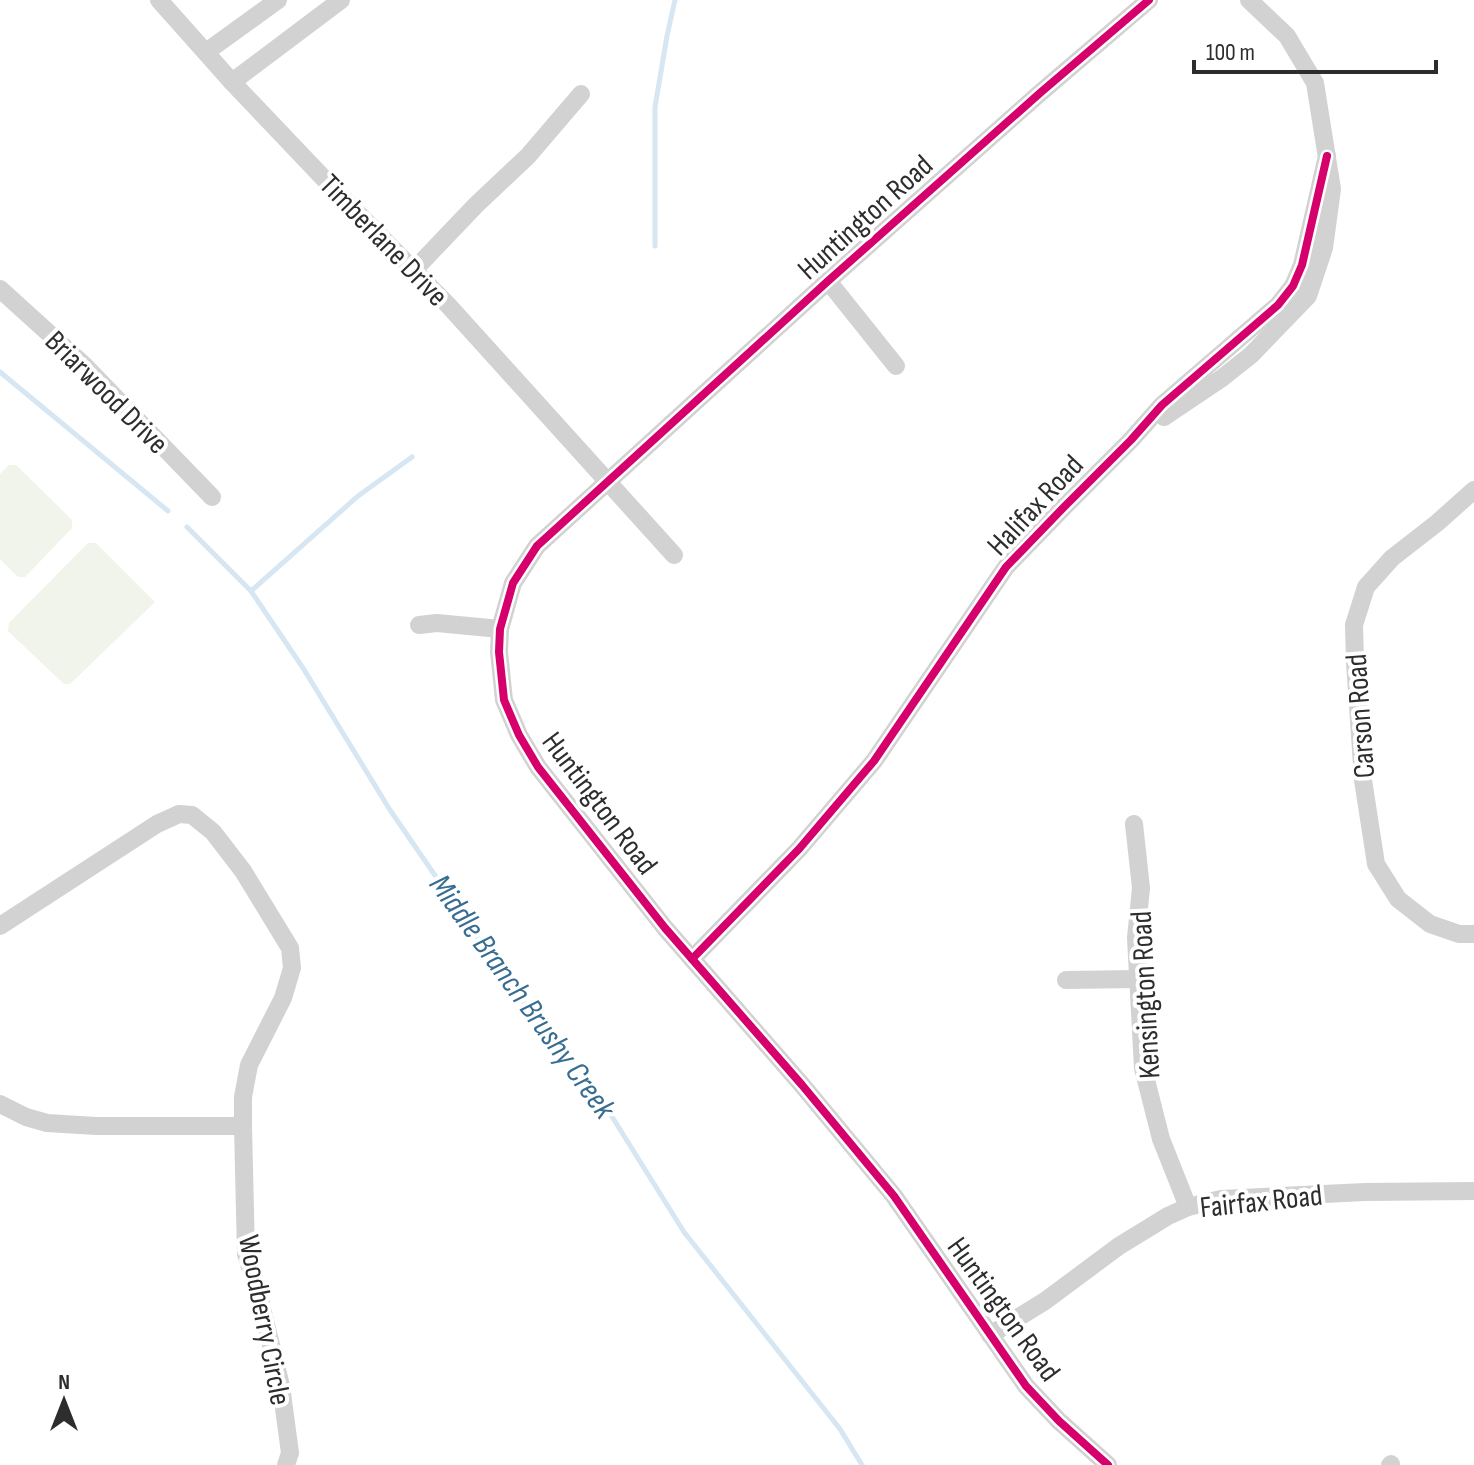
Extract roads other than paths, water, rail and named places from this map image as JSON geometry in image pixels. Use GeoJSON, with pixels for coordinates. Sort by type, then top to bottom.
{"type":"FeatureCollection","features":[{"type":"Feature","properties":{"kind":"street","name":"Timberlane Drive"},"geometry":{"type":"LineString","coordinates":[[159,0],[232,82],[475,335],[674,555]]}},
{"type":"Feature","properties":{"kind":"street"},"geometry":{"type":"LineString","coordinates":[[206,52],[278,0]]}},
{"type":"Feature","properties":{"kind":"street"},"geometry":{"type":"LineString","coordinates":[[232,82],[341,0]]}},
{"type":"Feature","properties":{"kind":"street","name":"Huntington Road"},"geometry":{"type":"LineString","coordinates":[[1108,1465],[1026,1386],[894,1196],[692,959],[538,767],[519,735],[504,700],[499,652],[500,629],[513,583],[537,546],[828,281],[1149,0]]}},
{"type":"Feature","properties":{"kind":"street","name":"Halifax Road"},"geometry":{"type":"LineString","coordinates":[[692,959],[799,849],[874,761],[1006,567],[1131,440],[1251,355],[1308,296],[1324,248],[1332,189],[1315,83],[1287,36],[1249,0]]}},
{"type":"Feature","properties":{"kind":"street"},"geometry":{"type":"LineString","coordinates":[[413,271],[528,156],[581,94]]}},
{"type":"Feature","properties":{"kind":"street"},"geometry":{"type":"LineString","coordinates":[[828,281],[896,366]]}},
{"type":"Feature","properties":{"kind":"street","name":"Briarwood Drive"},"geometry":{"type":"LineString","coordinates":[[0,289],[85,366],[212,497]]}},
{"type":"Feature","properties":{"kind":"street","name":"Carson Road"},"geometry":{"type":"LineString","coordinates":[[1474,490],[1392,558],[1366,587],[1354,625],[1363,780],[1376,864],[1398,899],[1430,924],[1459,934],[1474,934]]}},
{"type":"Feature","properties":{"kind":"street"},"geometry":{"type":"LineString","coordinates":[[419,625],[437,623],[500,629]]}},
{"type":"Feature","properties":{"kind":"street","name":"Woodberry Circle"},"geometry":{"type":"LineString","coordinates":[[0,926],[157,824],[179,814],[192,815],[213,832],[243,871],[290,948],[292,968],[283,998],[249,1065],[243,1097],[246,1254],[281,1386],[290,1453],[286,1465]]}},
{"type":"Feature","properties":{"kind":"street","name":"Kensington Road"},"geometry":{"type":"LineString","coordinates":[[1134,824],[1141,888],[1136,938],[1143,1068],[1161,1139],[1188,1207]]}},
{"type":"Feature","properties":{"kind":"street"},"geometry":{"type":"LineString","coordinates":[[1066,980],[1138,979]]}},
{"type":"Feature","properties":{"kind":"street"},"geometry":{"type":"LineString","coordinates":[[0,1104],[47,1123],[243,1126]]}},
{"type":"Feature","properties":{"kind":"street","name":"Fairfax Road"},"geometry":{"type":"LineString","coordinates":[[990,1335],[1045,1301],[1119,1246],[1188,1207],[1221,1199],[1365,1192],[1474,1191]]}},
{"type":"Feature","properties":{"kind":"waterway"},"geometry":{"type":"LineString","coordinates":[[655,246],[655,107],[675,0]]}},
{"type":"Feature","properties":{"kind":"waterway","name":"Middle Branch Brushy Creek"},"geometry":{"type":"LineString","coordinates":[[0,372],[168,511]]}},
{"type":"Feature","properties":{"kind":"waterway"},"geometry":{"type":"LineString","coordinates":[[251,591],[358,496],[412,457]]}},
{"type":"Feature","properties":{"kind":"waterway","name":"Middle Branch Brushy Creek"},"geometry":{"type":"LineString","coordinates":[[187,527],[251,591],[303,668],[390,810],[518,996],[591,1083],[684,1232],[840,1429],[862,1465]]}}]}
